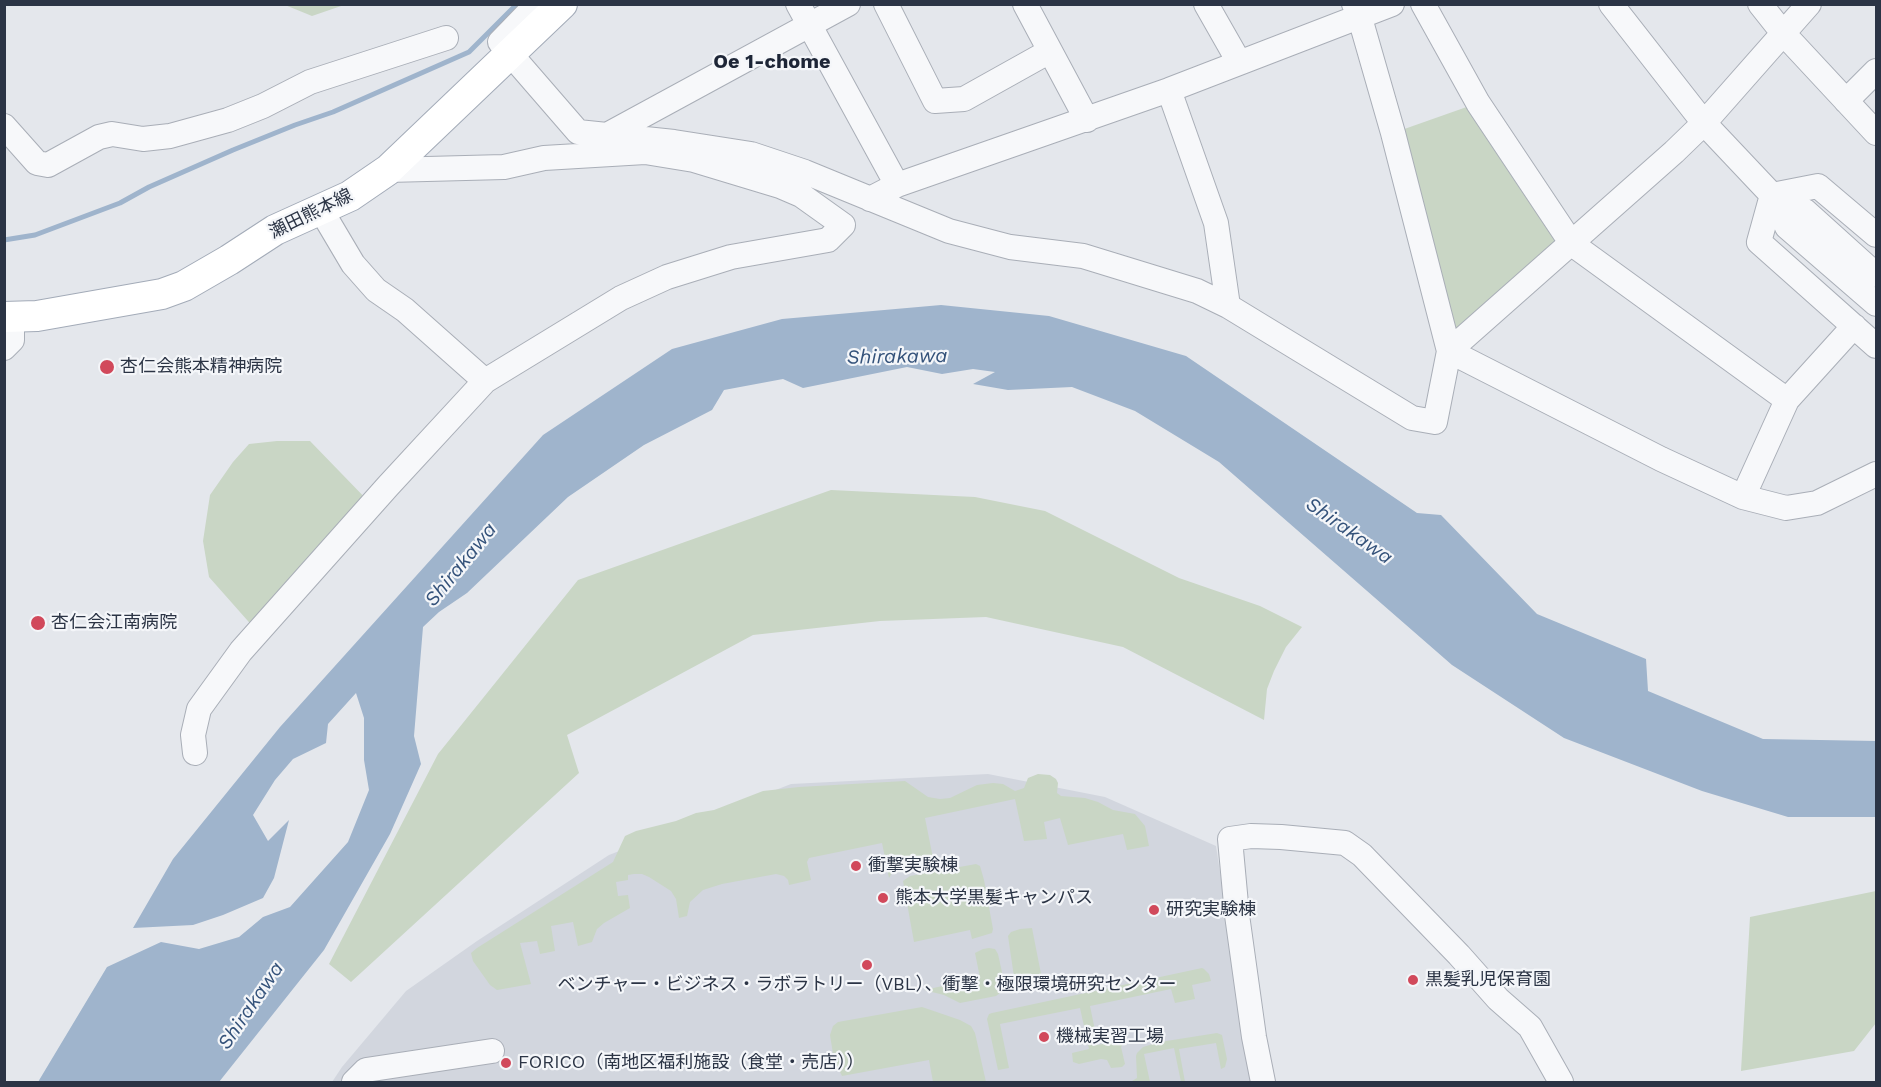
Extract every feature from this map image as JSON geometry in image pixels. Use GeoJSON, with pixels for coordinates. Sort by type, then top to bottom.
{"type":"FeatureCollection","features":[{"type":"Feature","properties":{"kind":"main road","name":"瀬田熊本線"},"geometry":{"type":"LineString","coordinates":[[8,317],[37,316],[162,294],[184,286],[275,230],[350,196],[388,170],[562,4]]}},
{"type":"Feature","properties":{"kind":"street"},"geometry":{"type":"LineString","coordinates":[[537,4],[500,42],[578,132],[674,142],[751,154],[805,171],[949,231],[1010,247],[1083,256],[1197,291],[1228,306],[1412,418],[1435,422],[1449,351],[1393,133],[1357,11]]}},
{"type":"Feature","properties":{"kind":"street"},"geometry":{"type":"LineString","coordinates":[[607,135],[804,15],[848,4]]}},
{"type":"Feature","properties":{"kind":"street"},"geometry":{"type":"LineString","coordinates":[[886,4],[934,100],[963,99],[1050,51]]}},
{"type":"Feature","properties":{"kind":"street"},"geometry":{"type":"LineString","coordinates":[[1025,4],[1087,120]]}},
{"type":"Feature","properties":{"kind":"street"},"geometry":{"type":"LineString","coordinates":[[1206,4],[1239,62]]}},
{"type":"Feature","properties":{"kind":"street"},"geometry":{"type":"LineString","coordinates":[[870,199],[897,185],[1169,90],[1357,11],[1392,4]]}},
{"type":"Feature","properties":{"kind":"street"},"geometry":{"type":"LineString","coordinates":[[1423,4],[1478,103],[1572,244],[1787,400]]}},
{"type":"Feature","properties":{"kind":"street"},"geometry":{"type":"LineString","coordinates":[[1611,4],[1704,123],[1772,195],[1787,227],[1876,304]]}},
{"type":"Feature","properties":{"kind":"street"},"geometry":{"type":"LineString","coordinates":[[1760,4],[1783,33],[1876,133]]}},
{"type":"Feature","properties":{"kind":"street"},"geometry":{"type":"LineString","coordinates":[[1449,351],[1674,152],[1704,123],[1809,4]]}},
{"type":"Feature","properties":{"kind":"street"},"geometry":{"type":"LineString","coordinates":[[804,15],[897,185]]}},
{"type":"Feature","properties":{"kind":"street"},"geometry":{"type":"LineString","coordinates":[[4,126],[37,163],[48,165],[99,137],[112,134],[143,139],[161,137],[228,120],[263,106],[310,82],[446,38]]}},
{"type":"Feature","properties":{"kind":"street"},"geometry":{"type":"LineString","coordinates":[[1846,101],[1876,71]]}},
{"type":"Feature","properties":{"kind":"street"},"geometry":{"type":"LineString","coordinates":[[1169,90],[1216,223],[1228,306]]}},
{"type":"Feature","properties":{"kind":"street"},"geometry":{"type":"LineString","coordinates":[[195,753],[193,735],[199,709],[241,651],[485,381],[621,298],[667,277],[731,257],[828,240],[843,225],[801,195],[780,186],[694,160],[645,152],[544,158],[504,167],[388,170]]}},
{"type":"Feature","properties":{"kind":"street"},"geometry":{"type":"LineString","coordinates":[[1772,195],[1818,186],[1876,235]]}},
{"type":"Feature","properties":{"kind":"street"},"geometry":{"type":"LineString","coordinates":[[1772,195],[1805,211],[1876,275]]}},
{"type":"Feature","properties":{"kind":"street"},"geometry":{"type":"LineString","coordinates":[[1772,195],[1759,242],[1876,346]]}},
{"type":"Feature","properties":{"kind":"street"},"geometry":{"type":"LineString","coordinates":[[321,210],[353,264],[376,290],[405,310],[485,381]]}},
{"type":"Feature","properties":{"kind":"street"},"geometry":{"type":"LineString","coordinates":[[4,348],[12,340],[8,317]]}},
{"type":"Feature","properties":{"kind":"street"},"geometry":{"type":"LineString","coordinates":[[1743,496],[1787,400],[1854,326]]}},
{"type":"Feature","properties":{"kind":"street"},"geometry":{"type":"LineString","coordinates":[[1449,351],[1660,459],[1743,496],[1786,508],[1817,503],[1876,474]]}},
{"type":"Feature","properties":{"kind":"street"},"geometry":{"type":"LineString","coordinates":[[1263,1083],[1254,1037],[1239,927],[1230,839],[1251,836],[1345,843],[1362,855],[1459,955],[1498,999],[1530,1027],[1561,1083]]}},
{"type":"Feature","properties":{"kind":"street"},"geometry":{"type":"LineString","coordinates":[[354,1083],[366,1070],[492,1051]]}},
{"type":"Feature","properties":{"kind":"shaded area","name":"熊本大学黒髪キャンパス"},"geometry":{"type":"Polygon","coordinates":[[[988,774],[1105,797],[1216,846],[1252,1082],[332,1082],[406,991],[477,941],[609,855],[791,784],[988,774]]]}},
{"type":"Feature","properties":{"kind":"green space"},"geometry":{"type":"Polygon","coordinates":[[[285,5],[344,5],[312,16],[285,5]]]}},
{"type":"Feature","properties":{"kind":"green space"},"geometry":{"type":"Polygon","coordinates":[[[1478,103],[1572,244],[1449,351],[1393,133],[1478,103]]]}},
{"type":"Feature","properties":{"kind":"green space"},"geometry":{"type":"Polygon","coordinates":[[[310,441],[371,504],[255,629],[209,577],[203,541],[210,495],[233,462],[249,444],[310,441]]]}},
{"type":"Feature","properties":{"kind":"green space"},"geometry":{"type":"Polygon","coordinates":[[[831,490],[975,497],[1045,511],[1179,578],[1260,606],[1302,627],[1286,647],[1274,671],[1267,689],[1264,720],[1123,647],[986,617],[880,621],[753,635],[567,735],[579,773],[351,982],[329,964],[438,754],[578,580],[831,490]]]}},
{"type":"Feature","properties":{"kind":"green space"},"geometry":{"type":"Polygon","coordinates":[[[1038,774],[1050,775],[1056,779],[1057,793],[1061,796],[1085,798],[1113,810],[1135,814],[1145,826],[1149,846],[1127,850],[1123,834],[1068,845],[1060,818],[1044,822],[1047,839],[1024,841],[1015,799],[925,818],[933,858],[900,866],[894,869],[889,878],[882,843],[809,858],[807,862],[811,880],[789,885],[784,876],[776,874],[703,890],[690,902],[687,916],[679,918],[676,899],[671,891],[642,874],[628,875],[628,880],[616,882],[618,896],[628,895],[630,908],[597,929],[592,942],[578,946],[573,922],[551,926],[555,951],[540,954],[537,941],[520,943],[531,984],[497,990],[490,985],[473,961],[471,953],[477,948],[613,862],[625,836],[636,831],[714,810],[763,791],[905,781],[928,797],[940,799],[950,798],[977,785],[993,783],[1003,784],[1015,791],[1024,788],[1028,778],[1038,774]]]}},
{"type":"Feature","properties":{"kind":"green space"},"geometry":{"type":"Polygon","coordinates":[[[976,864],[980,866],[984,880],[992,933],[972,939],[970,930],[914,942],[903,881],[910,876],[976,864]]]}},
{"type":"Feature","properties":{"kind":"green space"},"geometry":{"type":"Polygon","coordinates":[[[1876,891],[1876,1023],[1854,1051],[1741,1071],[1750,917],[1876,891]]]}},
{"type":"Feature","properties":{"kind":"green space"},"geometry":{"type":"Polygon","coordinates":[[[1032,928],[1043,984],[1020,988],[1014,977],[1008,936],[1011,932],[1020,929],[1032,928]]]}},
{"type":"Feature","properties":{"kind":"green space"},"geometry":{"type":"Polygon","coordinates":[[[989,948],[995,949],[998,954],[1005,986],[996,996],[960,1003],[944,995],[924,990],[980,978],[975,953],[989,948]]]}},
{"type":"Feature","properties":{"kind":"green space"},"geometry":{"type":"Polygon","coordinates":[[[1202,968],[1209,974],[1211,981],[1192,985],[1195,999],[1175,1003],[1171,989],[1090,1006],[1098,1045],[1127,1039],[1121,1047],[1125,1064],[1122,1067],[1111,1068],[1107,1060],[1101,1059],[1079,1064],[1073,1062],[1072,1053],[1089,1049],[1080,1008],[1000,1024],[1009,1068],[998,1070],[987,1019],[989,1014],[1202,968]]]}},
{"type":"Feature","properties":{"kind":"green space"},"geometry":{"type":"Polygon","coordinates":[[[922,1007],[971,1026],[975,1033],[986,1082],[933,1082],[929,1060],[842,1076],[834,1060],[830,1035],[833,1026],[838,1022],[922,1007]]]}},
{"type":"Feature","properties":{"kind":"green space"},"geometry":{"type":"Polygon","coordinates":[[[1217,1033],[1222,1035],[1227,1059],[1225,1067],[1221,1069],[1216,1043],[1179,1049],[1185,1082],[1181,1082],[1174,1048],[1144,1054],[1150,1082],[1116,1082],[1132,1081],[1137,1078],[1136,1056],[1143,1047],[1217,1033]]]}},
{"type":"Feature","properties":{"kind":"water","name":"Shirakawa"},"geometry":{"type":"Polygon","coordinates":[[[941,305],[1049,316],[1186,356],[1417,513],[1441,515],[1537,614],[1646,659],[1648,691],[1763,739],[1876,741],[1876,817],[1788,817],[1702,791],[1564,738],[1452,665],[1219,462],[1135,411],[1072,387],[1008,390],[973,384],[995,372],[973,369],[942,374],[907,367],[803,388],[783,379],[724,390],[712,410],[644,445],[568,497],[467,593],[439,612],[423,627],[414,736],[421,764],[390,834],[324,950],[219,1082],[38,1082],[107,967],[161,942],[199,949],[239,937],[263,917],[290,907],[348,842],[369,790],[364,760],[364,718],[356,693],[328,724],[326,743],[293,759],[275,780],[253,815],[268,841],[289,820],[274,878],[263,898],[193,925],[133,928],[173,859],[280,727],[543,435],[672,349],[782,319],[941,305]]]}},
{"type":"Feature","properties":{"kind":"waterway"},"geometry":{"type":"LineString","coordinates":[[4,240],[35,235],[120,203],[149,187],[233,150],[333,112],[469,52],[517,4]]}},
{"type":"Feature","properties":{"kind":"place","name":"杏仁会熊本精神病院"},"geometry":{"type":"Point","coordinates":[107,367]}},
{"type":"Feature","properties":{"kind":"place","name":"杏仁会江南病院"},"geometry":{"type":"Point","coordinates":[38,623]}},
{"type":"Feature","properties":{"kind":"place","name":"衝撃実験棟"},"geometry":{"type":"Point","coordinates":[856,866]}},
{"type":"Feature","properties":{"kind":"place","name":"熊本大学黒髪キャンパス"},"geometry":{"type":"Point","coordinates":[883,898]}},
{"type":"Feature","properties":{"kind":"place","name":"研究実験棟"},"geometry":{"type":"Point","coordinates":[1154,910]}},
{"type":"Feature","properties":{"kind":"place","name":"ベンチャー・ビジネス・ラボラトリー（VBL）、衝撃・極限環境研究センター"},"geometry":{"type":"Point","coordinates":[867,965]}},
{"type":"Feature","properties":{"kind":"place","name":"黒髪乳児保育園"},"geometry":{"type":"Point","coordinates":[1413,980]}},
{"type":"Feature","properties":{"kind":"place","name":"機械実習工場"},"geometry":{"type":"Point","coordinates":[1044,1037]}},
{"type":"Feature","properties":{"kind":"place","name":"FORICO（南地区福利施設（食堂・売店））"},"geometry":{"type":"Point","coordinates":[506,1063]}},
{"type":"Feature","properties":{"kind":"district","name":"Oe 1-chome"},"geometry":{"type":"Point","coordinates":[772,62]}}]}
